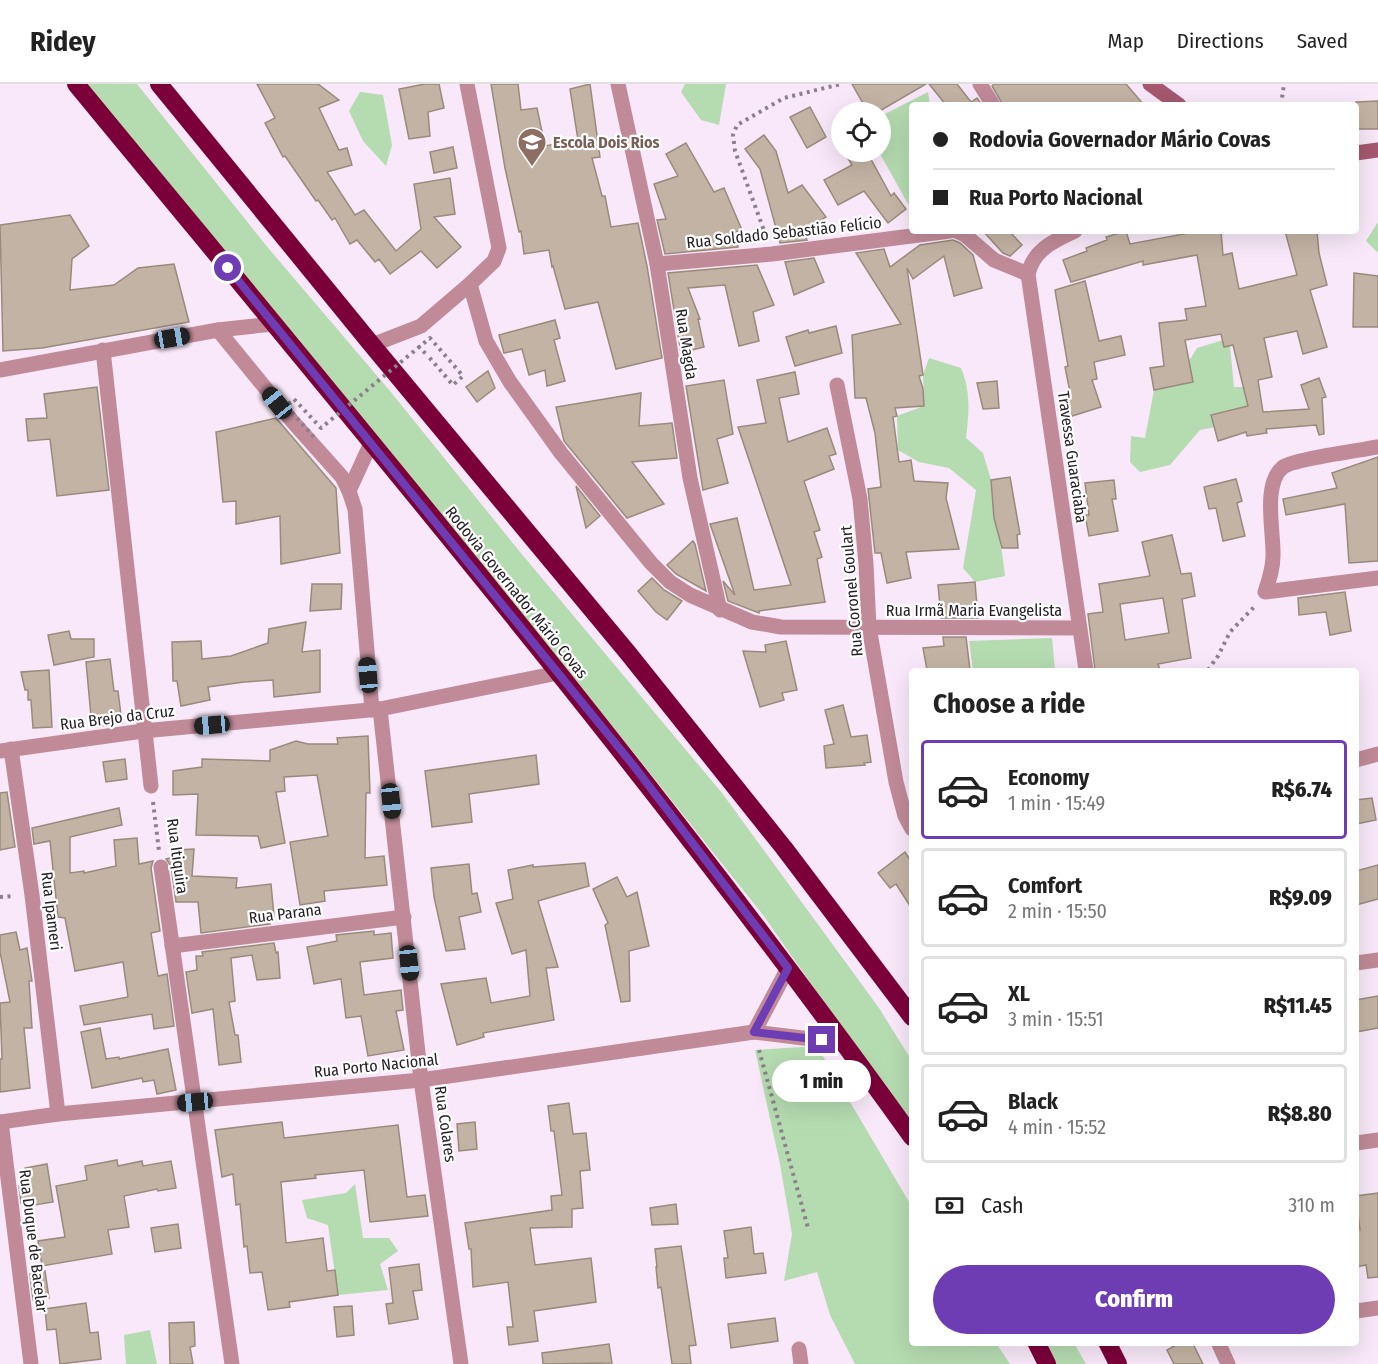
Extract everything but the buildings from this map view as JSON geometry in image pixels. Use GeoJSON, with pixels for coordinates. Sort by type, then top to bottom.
{"type":"FeatureCollection","features":[{"type":"Feature","properties":{"kind":"highway","name":"Rodovia Governador Mário Covas"},"geometry":{"type":"LineString","coordinates":[[76,84],[633,765],[788,968],[909,1133]]}},
{"type":"Feature","properties":{"kind":"highway"},"geometry":{"type":"LineString","coordinates":[[159,84],[372,345],[628,652],[784,848],[909,1013]]}},
{"type":"Feature","properties":{"kind":"highway"},"geometry":{"type":"LineString","coordinates":[[1038,1346],[1047,1364]]}},
{"type":"Feature","properties":{"kind":"highway"},"geometry":{"type":"LineString","coordinates":[[1109,1346],[1118,1364]]}},
{"type":"Feature","properties":{"kind":"main road"},"geometry":{"type":"LineString","coordinates":[[1150,84],[1175,102]]}},
{"type":"Feature","properties":{"kind":"main road"},"geometry":{"type":"LineString","coordinates":[[1359,153],[1378,150]]}},
{"type":"Feature","properties":{"kind":"street"},"geometry":{"type":"LineString","coordinates":[[372,345],[421,326],[494,261],[499,248],[467,84]]}},
{"type":"Feature","properties":{"kind":"street","name":"Rua Magda"},"geometry":{"type":"LineString","coordinates":[[618,84],[657,264],[690,478],[720,610]]}},
{"type":"Feature","properties":{"kind":"street"},"geometry":{"type":"LineString","coordinates":[[980,84],[991,102]]}},
{"type":"Feature","properties":{"kind":"street","name":"Rua Soldado Sebastião Felício"},"geometry":{"type":"LineString","coordinates":[[657,264],[772,254],[931,234]]}},
{"type":"Feature","properties":{"kind":"street"},"geometry":{"type":"LineString","coordinates":[[959,234],[994,260],[1028,274],[1039,252],[1048,243],[1068,234]]}},
{"type":"Feature","properties":{"kind":"street","name":"Travessa Guaraciaba"},"geometry":{"type":"LineString","coordinates":[[1028,274],[1086,668]]}},
{"type":"Feature","properties":{"kind":"street","name":"Rua Irmã Maria Evangelista"},"geometry":{"type":"LineString","coordinates":[[470,284],[486,341],[510,382],[561,453],[651,563],[670,582],[690,595],[752,622],[781,627],[1079,628]]}},
{"type":"Feature","properties":{"kind":"street"},"geometry":{"type":"LineString","coordinates":[[0,370],[218,330],[273,324]]}},
{"type":"Feature","properties":{"kind":"street"},"geometry":{"type":"LineString","coordinates":[[218,330],[293,422],[342,477],[349,491]]}},
{"type":"Feature","properties":{"kind":"street"},"geometry":{"type":"LineString","coordinates":[[103,350],[143,731],[151,786]]}},
{"type":"Feature","properties":{"kind":"street","name":"Rua Coronel Goulart"},"geometry":{"type":"LineString","coordinates":[[837,385],[860,499],[869,627],[896,782],[909,823]]}},
{"type":"Feature","properties":{"kind":"street"},"geometry":{"type":"LineString","coordinates":[[349,491],[371,443]]}},
{"type":"Feature","properties":{"kind":"street"},"geometry":{"type":"LineString","coordinates":[[1378,447],[1297,462],[1281,469],[1272,487],[1274,555],[1265,592],[1378,578]]}},
{"type":"Feature","properties":{"kind":"street","name":"Rua Colares"},"geometry":{"type":"LineString","coordinates":[[349,491],[355,508],[376,710],[404,917],[422,1080],[461,1364]]}},
{"type":"Feature","properties":{"kind":"street","name":"Rua Brejo da Cruz"},"geometry":{"type":"LineString","coordinates":[[6,750],[143,731],[376,710],[558,673]]}},
{"type":"Feature","properties":{"kind":"street","name":"Rua Ipameri"},"geometry":{"type":"LineString","coordinates":[[6,750],[32,895],[58,1114]]}},
{"type":"Feature","properties":{"kind":"street"},"geometry":{"type":"LineString","coordinates":[[1359,759],[1378,754]]}},
{"type":"Feature","properties":{"kind":"street","name":"Rua Itiquira"},"geometry":{"type":"LineString","coordinates":[[161,867],[232,1364]]}},
{"type":"Feature","properties":{"kind":"street","name":"Rua Parana"},"geometry":{"type":"LineString","coordinates":[[172,946],[404,917]]}},
{"type":"Feature","properties":{"kind":"street"},"geometry":{"type":"LineString","coordinates":[[1359,963],[1378,960]]}},
{"type":"Feature","properties":{"kind":"street"},"geometry":{"type":"LineString","coordinates":[[754,1032],[788,968]]}},
{"type":"Feature","properties":{"kind":"street","name":"Rua Porto Nacional"},"geometry":{"type":"LineString","coordinates":[[0,1122],[58,1114],[422,1080],[754,1032],[844,1043]]}},
{"type":"Feature","properties":{"kind":"street","name":"Rua Duque de Bacelar"},"geometry":{"type":"LineString","coordinates":[[0,1122],[31,1364]]}},
{"type":"Feature","properties":{"kind":"street"},"geometry":{"type":"LineString","coordinates":[[1359,1143],[1378,1140]]}},
{"type":"Feature","properties":{"kind":"street"},"geometry":{"type":"LineString","coordinates":[[1359,1311],[1378,1308]]}},
{"type":"Feature","properties":{"kind":"street"},"geometry":{"type":"LineString","coordinates":[[1220,1346],[1228,1364]]}},
{"type":"Feature","properties":{"kind":"path"},"geometry":{"type":"LineString","coordinates":[[772,254],[735,151],[733,135],[737,125],[784,98],[841,84]]}},
{"type":"Feature","properties":{"kind":"path"},"geometry":{"type":"LineString","coordinates":[[1281,102],[1284,84]]}},
{"type":"Feature","properties":{"kind":"path"},"geometry":{"type":"LineString","coordinates":[[314,437],[286,406],[294,399],[321,428],[430,338],[463,376],[453,386],[428,356]]}},
{"type":"Feature","properties":{"kind":"path"},"geometry":{"type":"LineString","coordinates":[[1209,668],[1230,632],[1258,603],[1265,592]]}},
{"type":"Feature","properties":{"kind":"path","name":"Rua Itiquira"},"geometry":{"type":"LineString","coordinates":[[151,786],[161,867]]}},
{"type":"Feature","properties":{"kind":"path"},"geometry":{"type":"LineString","coordinates":[[754,1032],[808,1228]]}},
{"type":"Feature","properties":{"kind":"green space"},"geometry":{"type":"Polygon","coordinates":[[[84,84],[137,84],[269,249],[390,391],[520,552],[722,793],[879,1008],[909,1056],[909,1124],[763,915],[602,713],[84,84]]]}},
{"type":"Feature","properties":{"kind":"green space"},"geometry":{"type":"Polygon","coordinates":[[[685,84],[726,84],[719,125],[701,120],[681,92],[685,84]]]}},
{"type":"Feature","properties":{"kind":"green space"},"geometry":{"type":"Polygon","coordinates":[[[360,92],[383,95],[392,145],[386,166],[363,141],[349,111],[360,92]]]}},
{"type":"Feature","properties":{"kind":"green space"},"geometry":{"type":"Polygon","coordinates":[[[928,92],[930,102],[909,102],[909,206],[885,162],[891,162],[891,111],[928,92]]]}},
{"type":"Feature","properties":{"kind":"green space"},"geometry":{"type":"Polygon","coordinates":[[[1378,222],[1378,251],[1377,252],[1366,241],[1378,222]]]}},
{"type":"Feature","properties":{"kind":"green space"},"geometry":{"type":"Polygon","coordinates":[[[1223,340],[1224,347],[1230,346],[1234,387],[1251,387],[1262,404],[1212,415],[1215,427],[1200,430],[1170,465],[1140,472],[1130,462],[1131,436],[1145,438],[1154,390],[1193,382],[1189,361],[1197,348],[1223,340]]]}},
{"type":"Feature","properties":{"kind":"green space"},"geometry":{"type":"Polygon","coordinates":[[[929,358],[961,368],[968,403],[966,438],[983,453],[991,480],[994,518],[1005,576],[975,582],[963,568],[976,490],[949,468],[919,462],[898,450],[897,416],[924,406],[923,375],[929,358]]]}},
{"type":"Feature","properties":{"kind":"green space"},"geometry":{"type":"Polygon","coordinates":[[[1052,638],[1055,668],[973,668],[969,641],[1052,638]]]}},
{"type":"Feature","properties":{"kind":"green space"},"geometry":{"type":"Polygon","coordinates":[[[817,1046],[909,1202],[909,1346],[998,1346],[1010,1364],[855,1364],[830,1315],[817,1272],[784,1281],[792,1234],[780,1164],[755,1050],[817,1046]]]}},
{"type":"Feature","properties":{"kind":"green space"},"geometry":{"type":"Polygon","coordinates":[[[355,1184],[363,1238],[389,1238],[398,1251],[380,1264],[388,1290],[338,1295],[328,1225],[307,1218],[302,1200],[346,1193],[355,1184]]]}},
{"type":"Feature","properties":{"kind":"green space"},"geometry":{"type":"Polygon","coordinates":[[[150,1330],[157,1364],[126,1364],[124,1335],[150,1330]]]}},
{"type":"Feature","properties":{"kind":"green space"},"geometry":{"type":"Polygon","coordinates":[[[1030,1346],[1076,1346],[1086,1364],[1040,1364],[1030,1346]]]}},
{"type":"Feature","properties":{"kind":"place","name":"Escola Dois Rios"},"geometry":{"type":"Point","coordinates":[532,168]}},
{"type":"Feature","properties":{"kind":"route"},"geometry":{"type":"LineString","coordinates":[[228,268],[633,765],[788,968],[754,1032],[822,1040]]}}]}
